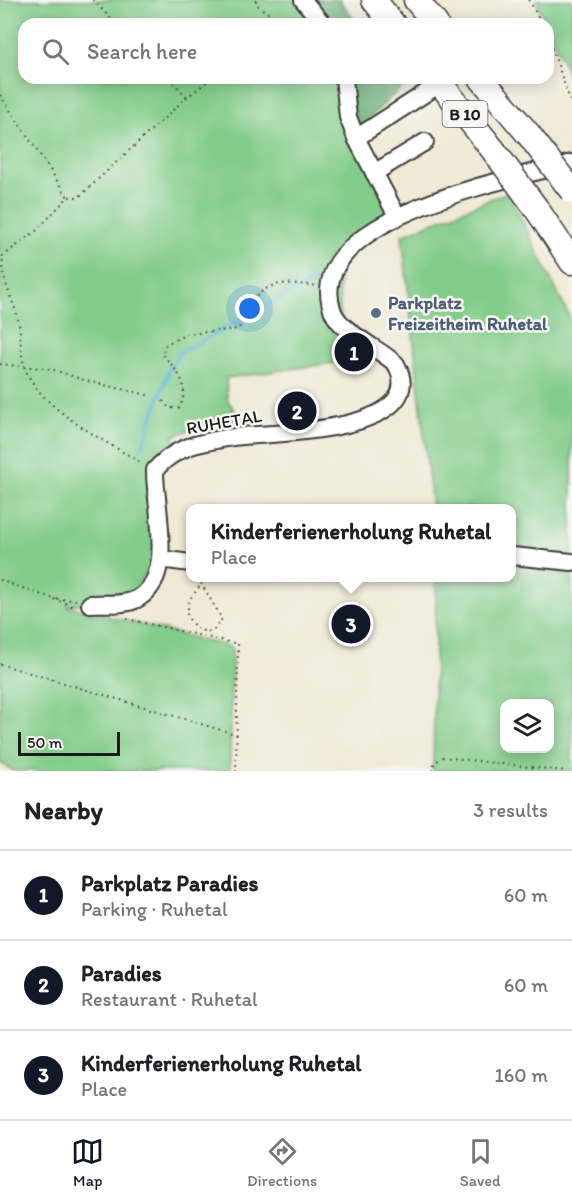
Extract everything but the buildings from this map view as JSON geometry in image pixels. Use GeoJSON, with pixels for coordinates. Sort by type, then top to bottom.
{"type":"FeatureCollection","features":[{"type":"Feature","properties":{"kind":"highway"},"geometry":{"type":"LineString","coordinates":[[374,0],[388,18]]}},
{"type":"Feature","properties":{"kind":"highway"},"geometry":{"type":"LineString","coordinates":[[416,0],[431,18]]}},
{"type":"Feature","properties":{"kind":"highway","name":"B 10"},"geometry":{"type":"LineString","coordinates":[[440,84],[494,151],[572,262]]}},
{"type":"Feature","properties":{"kind":"highway","name":"B 10"},"geometry":{"type":"LineString","coordinates":[[486,84],[572,191]]}},
{"type":"Feature","properties":{"kind":"street"},"geometry":{"type":"LineString","coordinates":[[303,0],[318,18]]}},
{"type":"Feature","properties":{"kind":"street"},"geometry":{"type":"LineString","coordinates":[[345,84],[348,117],[356,138],[397,216]]}},
{"type":"Feature","properties":{"kind":"street"},"geometry":{"type":"LineString","coordinates":[[356,138],[434,84]]}},
{"type":"Feature","properties":{"kind":"street"},"geometry":{"type":"LineString","coordinates":[[374,173],[425,142]]}},
{"type":"Feature","properties":{"kind":"street","name":"RUHETAL"},"geometry":{"type":"LineString","coordinates":[[155,471],[167,458],[199,443],[241,436],[324,430],[346,426],[388,406],[399,391],[401,372],[396,364],[339,322],[333,313],[332,285],[335,270],[353,244],[397,216],[464,191],[572,163]]}},
{"type":"Feature","properties":{"kind":"street"},"geometry":{"type":"LineString","coordinates":[[83,606],[124,603],[137,599],[152,584],[160,559],[160,504],[154,488],[155,471]]}},
{"type":"Feature","properties":{"kind":"street"},"geometry":{"type":"LineString","coordinates":[[516,556],[572,562]]}},
{"type":"Feature","properties":{"kind":"street"},"geometry":{"type":"LineString","coordinates":[[160,559],[186,562]]}},
{"type":"Feature","properties":{"kind":"path"},"geometry":{"type":"LineString","coordinates":[[93,0],[110,18]]}},
{"type":"Feature","properties":{"kind":"path"},"geometry":{"type":"LineString","coordinates":[[256,0],[256,4],[274,18]]}},
{"type":"Feature","properties":{"kind":"path"},"geometry":{"type":"LineString","coordinates":[[529,0],[539,18]]}},
{"type":"Feature","properties":{"kind":"path"},"geometry":{"type":"LineString","coordinates":[[554,54],[572,106]]}},
{"type":"Feature","properties":{"kind":"path"},"geometry":{"type":"LineString","coordinates":[[175,84],[187,97]]}},
{"type":"Feature","properties":{"kind":"path"},"geometry":{"type":"LineString","coordinates":[[155,471],[94,434],[48,401],[27,374],[17,317],[1,270],[3,256],[36,231],[68,197],[79,197],[187,97],[204,84]]}},
{"type":"Feature","properties":{"kind":"path"},"geometry":{"type":"LineString","coordinates":[[0,95],[68,197]]}},
{"type":"Feature","properties":{"kind":"path"},"geometry":{"type":"LineString","coordinates":[[163,401],[170,408],[179,408],[184,399],[185,382],[162,354],[166,344],[187,333],[238,329],[246,320],[250,307],[260,296],[284,282],[315,286],[332,285]]}},
{"type":"Feature","properties":{"kind":"path"},"geometry":{"type":"LineString","coordinates":[[0,364],[51,369],[87,381],[152,396]]}},
{"type":"Feature","properties":{"kind":"path"},"geometry":{"type":"LineString","coordinates":[[0,580],[54,599],[83,606]]}},
{"type":"Feature","properties":{"kind":"path"},"geometry":{"type":"LineString","coordinates":[[200,582],[213,599],[222,619],[213,630],[204,632],[194,628],[187,616],[189,600],[201,585]]}},
{"type":"Feature","properties":{"kind":"path"},"geometry":{"type":"LineString","coordinates":[[54,599],[77,600],[83,606]]}},
{"type":"Feature","properties":{"kind":"path"},"geometry":{"type":"LineString","coordinates":[[119,617],[238,644],[236,771]]}},
{"type":"Feature","properties":{"kind":"path"},"geometry":{"type":"LineString","coordinates":[[200,637],[204,632]]}},
{"type":"Feature","properties":{"kind":"path"},"geometry":{"type":"LineString","coordinates":[[0,664],[238,735]]}},
{"type":"Feature","properties":{"kind":"path"},"geometry":{"type":"LineString","coordinates":[[433,771],[434,763],[443,757],[565,771]]}},
{"type":"Feature","properties":{"kind":"green space"},"geometry":{"type":"Polygon","coordinates":[[[0,0],[295,0],[310,18],[18,18],[18,84],[341,84],[388,213],[348,238],[337,253],[342,340],[334,363],[226,378],[227,399],[242,423],[242,432],[235,433],[218,420],[173,436],[179,447],[164,455],[155,559],[131,596],[66,606],[232,647],[230,771],[14,771],[0,763],[0,0]]]}},
{"type":"Feature","properties":{"kind":"green space"},"geometry":{"type":"Polygon","coordinates":[[[309,0],[340,0],[353,18],[324,18],[309,0]]]}},
{"type":"Feature","properties":{"kind":"green space"},"geometry":{"type":"Polygon","coordinates":[[[536,0],[572,0],[572,83],[554,42],[554,18],[544,18],[536,0]]]}},
{"type":"Feature","properties":{"kind":"green space"},"geometry":{"type":"Polygon","coordinates":[[[349,84],[404,85],[361,126],[354,113],[349,84]]]}},
{"type":"Feature","properties":{"kind":"green space"},"geometry":{"type":"Polygon","coordinates":[[[508,192],[572,322],[572,771],[433,771],[436,582],[516,582],[516,504],[432,504],[402,235],[508,192]]]}},
{"type":"Feature","properties":{"kind":"waterway"},"geometry":{"type":"LineString","coordinates":[[141,450],[169,370],[179,353],[326,274]]}},
{"type":"Feature","properties":{"kind":"place","name":"Parkplatz Freizeitheim Ruhetal"},"geometry":{"type":"Point","coordinates":[376,313]}},
{"type":"Feature","properties":{"kind":"place","name":"Parkplatz Paradies"},"geometry":{"type":"Point","coordinates":[354,352]}},
{"type":"Feature","properties":{"kind":"place","name":"Paradies"},"geometry":{"type":"Point","coordinates":[297,411]}},
{"type":"Feature","properties":{"kind":"place","name":"Kinderferienerholung Ruhetal"},"geometry":{"type":"Point","coordinates":[351,624]}}]}
